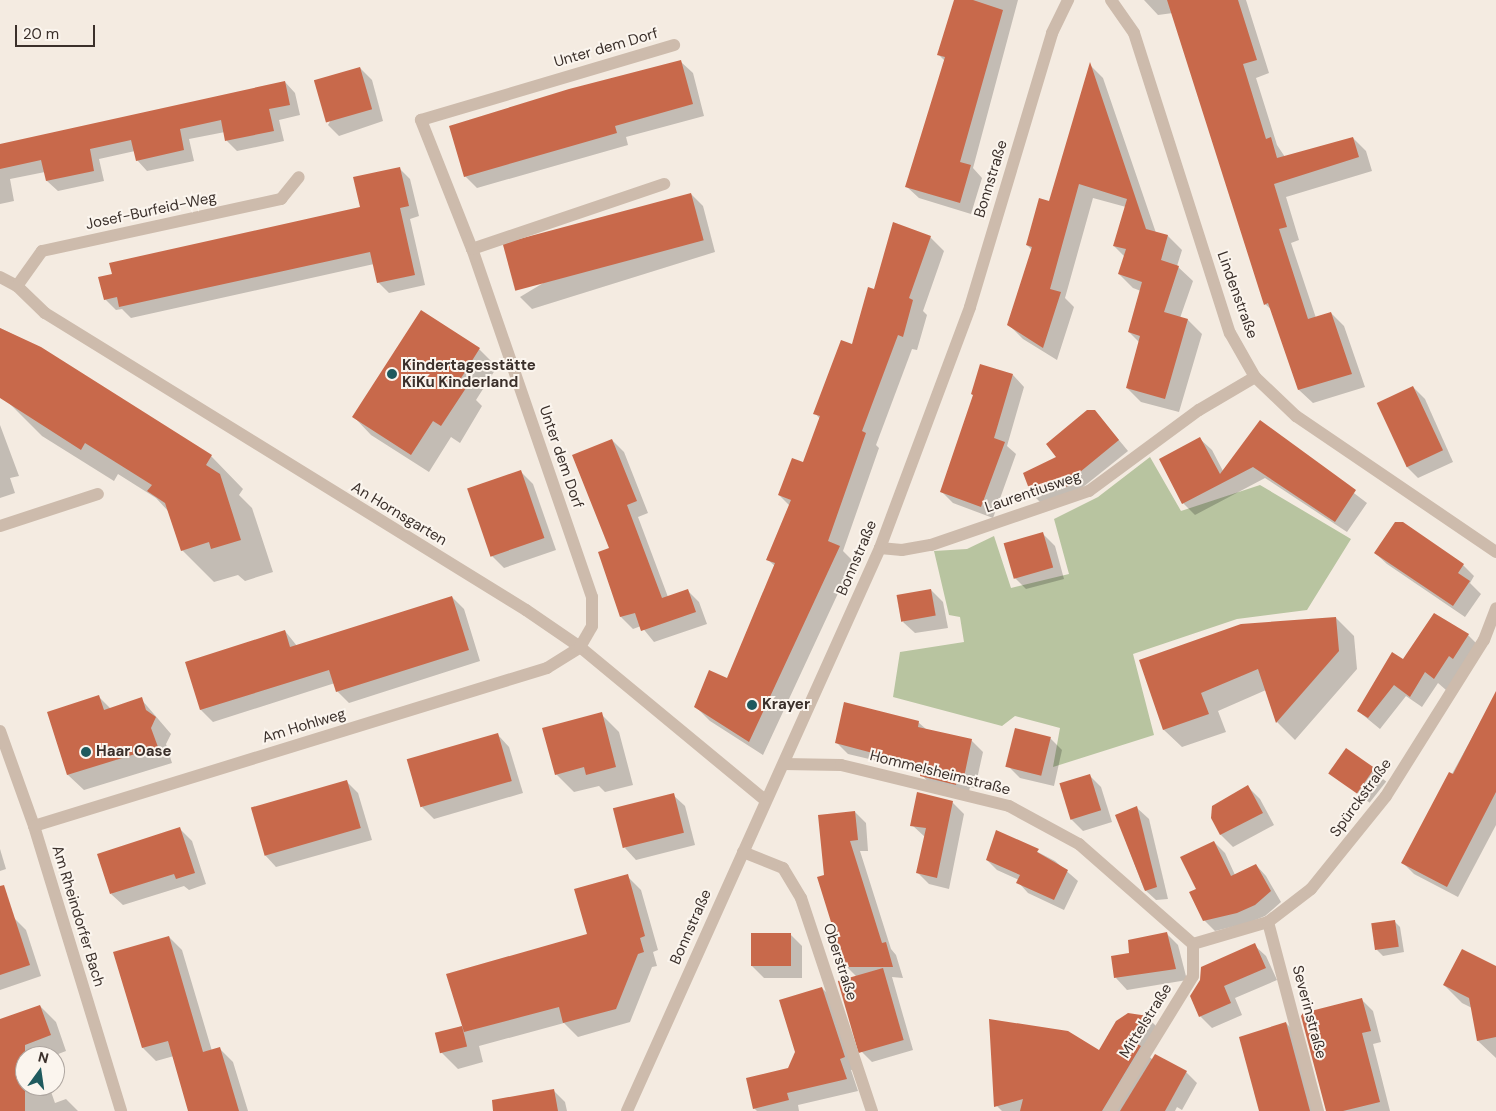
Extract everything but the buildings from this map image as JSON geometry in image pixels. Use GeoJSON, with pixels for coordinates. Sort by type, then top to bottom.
{"type":"FeatureCollection","features":[{"type":"Feature","properties":{"kind":"street","name":"Bonnstraße"},"geometry":{"type":"LineString","coordinates":[[627,1111],[765,800],[784,764],[880,548],[970,307],[1052,33],[1068,0]]}},
{"type":"Feature","properties":{"kind":"street","name":"Lindenstraße"},"geometry":{"type":"LineString","coordinates":[[1111,0],[1134,33],[1230,333],[1255,377],[1296,416],[1496,552]]}},
{"type":"Feature","properties":{"kind":"street","name":"Unter dem Dorf"},"geometry":{"type":"LineString","coordinates":[[580,647],[592,626],[592,597],[472,248],[421,120],[674,45]]}},
{"type":"Feature","properties":{"kind":"street","name":"Josef-Burfeid-Weg"},"geometry":{"type":"LineString","coordinates":[[17,286],[42,251],[282,199],[299,177]]}},
{"type":"Feature","properties":{"kind":"street"},"geometry":{"type":"LineString","coordinates":[[472,248],[664,184]]}},
{"type":"Feature","properties":{"kind":"street","name":"An Hornsgarten"},"geometry":{"type":"LineString","coordinates":[[0,277],[17,286],[45,313],[526,610],[580,647],[765,800]]}},
{"type":"Feature","properties":{"kind":"street","name":"Laurentiusweg"},"geometry":{"type":"LineString","coordinates":[[880,548],[902,550],[931,545],[1090,491],[1199,410],[1255,377]]}},
{"type":"Feature","properties":{"kind":"street"},"geometry":{"type":"LineString","coordinates":[[0,526],[98,494]]}},
{"type":"Feature","properties":{"kind":"street","name":"Spürckstraße"},"geometry":{"type":"LineString","coordinates":[[1193,944],[1268,922],[1311,889],[1386,796],[1484,640],[1496,608]]}},
{"type":"Feature","properties":{"kind":"street","name":"Am Hohlweg"},"geometry":{"type":"LineString","coordinates":[[34,826],[546,668],[580,647]]}},
{"type":"Feature","properties":{"kind":"street","name":"Am Rheindorfer Bach"},"geometry":{"type":"LineString","coordinates":[[0,731],[34,826],[121,1111]]}},
{"type":"Feature","properties":{"kind":"street","name":"Hommelsheimstraße"},"geometry":{"type":"LineString","coordinates":[[784,764],[841,765],[1009,806],[1079,844],[1193,944]]}},
{"type":"Feature","properties":{"kind":"street","name":"Oberstraße"},"geometry":{"type":"LineString","coordinates":[[743,852],[783,868],[802,898],[872,1111]]}},
{"type":"Feature","properties":{"kind":"street","name":"Severinstraße"},"geometry":{"type":"LineString","coordinates":[[1268,922],[1318,1111]]}},
{"type":"Feature","properties":{"kind":"street","name":"Mittelstraße"},"geometry":{"type":"LineString","coordinates":[[1110,1111],[1193,976],[1193,944]]}},
{"type":"Feature","properties":{"kind":"green space"},"geometry":{"type":"Polygon","coordinates":[[[1150,457],[1181,511],[1260,485],[1351,539],[1307,610],[1237,619],[1133,654],[1154,735],[1053,767],[1060,728],[1015,716],[1002,726],[893,697],[900,652],[964,642],[960,617],[949,615],[934,551],[967,549],[994,536],[1011,588],[1069,574],[1054,519],[1098,497],[1150,457]]]}},
{"type":"Feature","properties":{"kind":"place","name":"Kindertagesstätte KiKu Kinderland"},"geometry":{"type":"Point","coordinates":[392,374]}},
{"type":"Feature","properties":{"kind":"place","name":"Krayer"},"geometry":{"type":"Point","coordinates":[752,705]}},
{"type":"Feature","properties":{"kind":"place","name":"Haar Oase"},"geometry":{"type":"Point","coordinates":[86,752]}}]}
